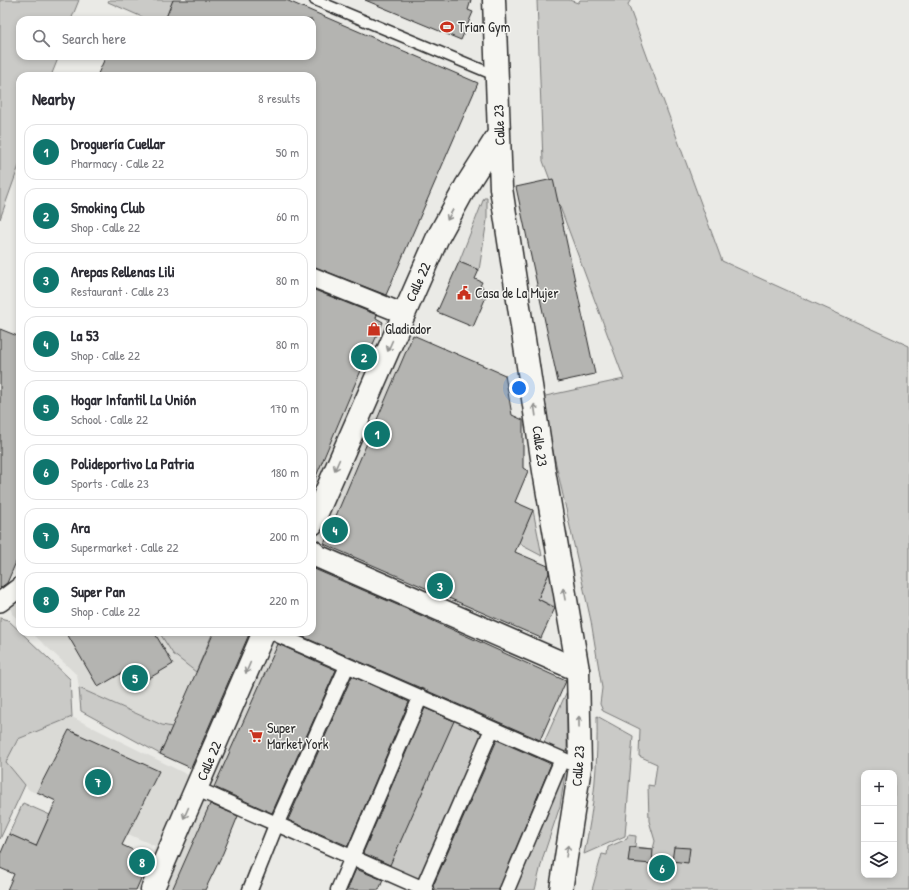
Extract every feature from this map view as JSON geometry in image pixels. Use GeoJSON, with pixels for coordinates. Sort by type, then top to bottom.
{"type":"FeatureCollection","features":[{"type":"Feature","properties":{"kind":"main road","name":"Calle 23"},"geometry":{"type":"LineString","coordinates":[[494,0],[501,188],[544,471],[578,670],[561,890]]}},
{"type":"Feature","properties":{"kind":"main road","name":"Calle 22"},"geometry":{"type":"LineString","coordinates":[[316,515],[437,239],[466,186],[499,134]]}},
{"type":"Feature","properties":{"kind":"main road"},"geometry":{"type":"LineString","coordinates":[[466,186],[475,183],[492,182],[501,188]]}},
{"type":"Feature","properties":{"kind":"main road"},"geometry":{"type":"LineString","coordinates":[[316,555],[578,670]]}},
{"type":"Feature","properties":{"kind":"main road","name":"Calle 22"},"geometry":{"type":"LineString","coordinates":[[152,890],[262,636]]}},
{"type":"Feature","properties":{"kind":"street"},"geometry":{"type":"LineString","coordinates":[[316,279],[404,314]]}},
{"type":"Feature","properties":{"kind":"street"},"geometry":{"type":"LineString","coordinates":[[0,602],[16,590]]}},
{"type":"Feature","properties":{"kind":"street"},"geometry":{"type":"LineString","coordinates":[[280,636],[571,763],[507,890]]}},
{"type":"Feature","properties":{"kind":"street"},"geometry":{"type":"LineString","coordinates":[[250,890],[276,825],[347,666]]}},
{"type":"Feature","properties":{"kind":"street"},"geometry":{"type":"LineString","coordinates":[[338,890],[420,698]]}},
{"type":"Feature","properties":{"kind":"street"},"geometry":{"type":"LineString","coordinates":[[197,789],[423,890],[492,729]]}},
{"type":"Feature","properties":{"kind":"lane"},"geometry":{"type":"LineString","coordinates":[[315,0],[497,76]]}},
{"type":"Feature","properties":{"kind":"shaded area"},"geometry":{"type":"Polygon","coordinates":[[[0,0],[79,0],[73,16],[16,16],[16,60],[57,60],[53,72],[16,72],[16,174],[0,219],[0,0]]]}},
{"type":"Feature","properties":{"kind":"shaded area"},"geometry":{"type":"Polygon","coordinates":[[[109,0],[173,0],[167,16],[140,16],[108,2],[109,0]]]}},
{"type":"Feature","properties":{"kind":"shaded area"},"geometry":{"type":"Polygon","coordinates":[[[537,0],[569,0],[578,3],[580,0],[631,0],[628,4],[722,261],[909,346],[909,890],[592,890],[602,854],[607,855],[608,847],[627,839],[628,835],[636,836],[635,847],[653,849],[655,841],[649,821],[648,785],[654,786],[657,764],[639,756],[640,729],[603,711],[600,704],[602,688],[591,621],[541,397],[624,379],[543,161],[537,0]]]}},
{"type":"Feature","properties":{"kind":"shaded area"},"geometry":{"type":"Polygon","coordinates":[[[484,198],[487,198],[487,220],[479,270],[459,262],[484,198]]]}},
{"type":"Feature","properties":{"kind":"shaded area"},"geometry":{"type":"Polygon","coordinates":[[[383,322],[413,335],[324,544],[543,641],[533,664],[316,570],[316,477],[383,322]]]}},
{"type":"Feature","properties":{"kind":"shaded area"},"geometry":{"type":"Polygon","coordinates":[[[533,510],[542,556],[523,546],[519,541],[533,510]]]}},
{"type":"Feature","properties":{"kind":"shaded area"},"geometry":{"type":"Polygon","coordinates":[[[551,568],[555,607],[538,599],[551,568]]]}},
{"type":"Feature","properties":{"kind":"shaded area"},"geometry":{"type":"Polygon","coordinates":[[[16,604],[16,618],[12,614],[11,608],[16,604]]]}},
{"type":"Feature","properties":{"kind":"shaded area"},"geometry":{"type":"Polygon","coordinates":[[[0,618],[8,620],[16,628],[16,636],[25,636],[70,679],[72,717],[18,739],[6,762],[25,785],[0,839],[0,618]]]}},
{"type":"Feature","properties":{"kind":"shaded area"},"geometry":{"type":"Polygon","coordinates":[[[35,636],[162,636],[173,654],[196,672],[172,727],[162,725],[79,688],[77,675],[35,636]]]}},
{"type":"Feature","properties":{"kind":"shaded area"},"geometry":{"type":"Polygon","coordinates":[[[162,636],[211,636],[196,672],[173,654],[162,636]]]}},
{"type":"Feature","properties":{"kind":"shaded area"},"geometry":{"type":"Polygon","coordinates":[[[249,636],[281,636],[214,788],[216,789],[172,890],[136,890],[155,846],[29,790],[6,762],[18,739],[72,717],[188,775],[249,636]]]}},
{"type":"Feature","properties":{"kind":"shaded area"},"geometry":{"type":"Polygon","coordinates":[[[79,688],[162,725],[172,727],[160,754],[81,711],[79,688]]]}},
{"type":"Feature","properties":{"kind":"shaded area"},"geometry":{"type":"Polygon","coordinates":[[[567,691],[567,757],[542,747],[567,691]]]}},
{"type":"Feature","properties":{"kind":"shaded area"},"geometry":{"type":"Polygon","coordinates":[[[597,716],[633,736],[625,836],[584,854],[595,785],[597,716]]]}},
{"type":"Feature","properties":{"kind":"shaded area"},"geometry":{"type":"Polygon","coordinates":[[[454,720],[485,734],[420,879],[389,866],[454,720]]]}},
{"type":"Feature","properties":{"kind":"shaded area"},"geometry":{"type":"Polygon","coordinates":[[[566,767],[560,806],[543,857],[535,890],[509,890],[566,767]]]}},
{"type":"Feature","properties":{"kind":"shaded area"},"geometry":{"type":"Polygon","coordinates":[[[23,803],[50,815],[36,846],[9,834],[23,803]]]}},
{"type":"Feature","properties":{"kind":"building"},"geometry":{"type":"Polygon","coordinates":[[[173,0],[286,0],[478,83],[386,295],[316,268],[316,72],[99,72],[104,60],[316,60],[316,16],[167,16],[173,0]]]}},
{"type":"Feature","properties":{"kind":"building"},"geometry":{"type":"Polygon","coordinates":[[[365,0],[471,0],[468,10],[473,12],[461,40],[365,0]]]}},
{"type":"Feature","properties":{"kind":"building"},"geometry":{"type":"Polygon","coordinates":[[[553,179],[595,374],[558,382],[516,187],[553,179]]]}},
{"type":"Feature","properties":{"kind":"building","name":"Casa de La Mujer"},"geometry":{"type":"Polygon","coordinates":[[[459,262],[479,270],[475,279],[482,282],[480,286],[483,287],[482,290],[484,291],[482,295],[486,297],[473,327],[437,312],[459,262]]]}},
{"type":"Feature","properties":{"kind":"building"},"geometry":{"type":"Polygon","coordinates":[[[316,291],[377,315],[376,318],[383,322],[316,477],[316,291]]]}},
{"type":"Feature","properties":{"kind":"building"},"geometry":{"type":"Polygon","coordinates":[[[0,329],[16,335],[16,562],[7,583],[0,588],[0,329]]]}},
{"type":"Feature","properties":{"kind":"building"},"geometry":{"type":"Polygon","coordinates":[[[413,335],[505,375],[512,415],[523,420],[523,468],[528,471],[515,502],[533,510],[515,552],[548,566],[549,573],[538,599],[555,608],[541,638],[324,544],[413,335]]]}},
{"type":"Feature","properties":{"kind":"building"},"geometry":{"type":"Polygon","coordinates":[[[316,570],[566,681],[540,740],[301,636],[316,636],[316,570]]]}},
{"type":"Feature","properties":{"kind":"building"},"geometry":{"type":"Polygon","coordinates":[[[68,636],[156,636],[173,664],[146,680],[137,664],[98,687],[68,636]]]}},
{"type":"Feature","properties":{"kind":"building"},"geometry":{"type":"Polygon","coordinates":[[[212,636],[248,636],[191,768],[160,754],[212,636]]]}},
{"type":"Feature","properties":{"kind":"building"},"geometry":{"type":"Polygon","coordinates":[[[278,644],[336,670],[272,813],[214,787],[278,644]]]}},
{"type":"Feature","properties":{"kind":"building"},"geometry":{"type":"Polygon","coordinates":[[[352,676],[409,702],[348,846],[288,820],[352,676]]]}},
{"type":"Feature","properties":{"kind":"building"},"geometry":{"type":"Polygon","coordinates":[[[425,708],[454,721],[390,865],[363,853],[425,708]]]}},
{"type":"Feature","properties":{"kind":"building"},"geometry":{"type":"Polygon","coordinates":[[[69,730],[159,771],[122,845],[150,858],[136,890],[7,890],[14,874],[0,868],[0,855],[9,834],[36,846],[56,801],[37,792],[69,730]]]}},
{"type":"Feature","properties":{"kind":"building"},"geometry":{"type":"Polygon","coordinates":[[[497,740],[551,764],[499,890],[434,890],[433,886],[497,740]]]}},
{"type":"Feature","properties":{"kind":"building"},"geometry":{"type":"Polygon","coordinates":[[[210,804],[238,816],[223,853],[205,890],[172,890],[210,804]]]}},
{"type":"Feature","properties":{"kind":"building"},"geometry":{"type":"Polygon","coordinates":[[[630,847],[653,849],[652,864],[628,862],[630,847]]]}},
{"type":"Feature","properties":{"kind":"building"},"geometry":{"type":"Polygon","coordinates":[[[674,847],[690,848],[688,863],[672,861],[674,847]]]}},
{"type":"Feature","properties":{"kind":"building"},"geometry":{"type":"Polygon","coordinates":[[[356,869],[383,880],[379,890],[347,890],[356,869]]]}},
{"type":"Feature","properties":{"kind":"place","name":"Trian Gym"},"geometry":{"type":"Point","coordinates":[447,27]}},
{"type":"Feature","properties":{"kind":"place","name":"Casa de La Mujer"},"geometry":{"type":"Point","coordinates":[464,293]}},
{"type":"Feature","properties":{"kind":"place","name":"Gladiador"},"geometry":{"type":"Point","coordinates":[374,329]}},
{"type":"Feature","properties":{"kind":"place","name":"Smoking Club"},"geometry":{"type":"Point","coordinates":[364,357]}},
{"type":"Feature","properties":{"kind":"place","name":"Droguería Cuellar"},"geometry":{"type":"Point","coordinates":[377,434]}},
{"type":"Feature","properties":{"kind":"place","name":"La 53"},"geometry":{"type":"Point","coordinates":[335,530]}},
{"type":"Feature","properties":{"kind":"place","name":"Arepas Rellenas Lili"},"geometry":{"type":"Point","coordinates":[440,586]}},
{"type":"Feature","properties":{"kind":"place","name":"Hogar Infantil La Unión"},"geometry":{"type":"Point","coordinates":[135,678]}},
{"type":"Feature","properties":{"kind":"place","name":"Super Market York"},"geometry":{"type":"Point","coordinates":[256,736]}},
{"type":"Feature","properties":{"kind":"place","name":"Ara"},"geometry":{"type":"Point","coordinates":[98,782]}},
{"type":"Feature","properties":{"kind":"place","name":"Super Pan"},"geometry":{"type":"Point","coordinates":[142,862]}},
{"type":"Feature","properties":{"kind":"place","name":"Polideportivo La Patria"},"geometry":{"type":"Point","coordinates":[662,868]}}]}
